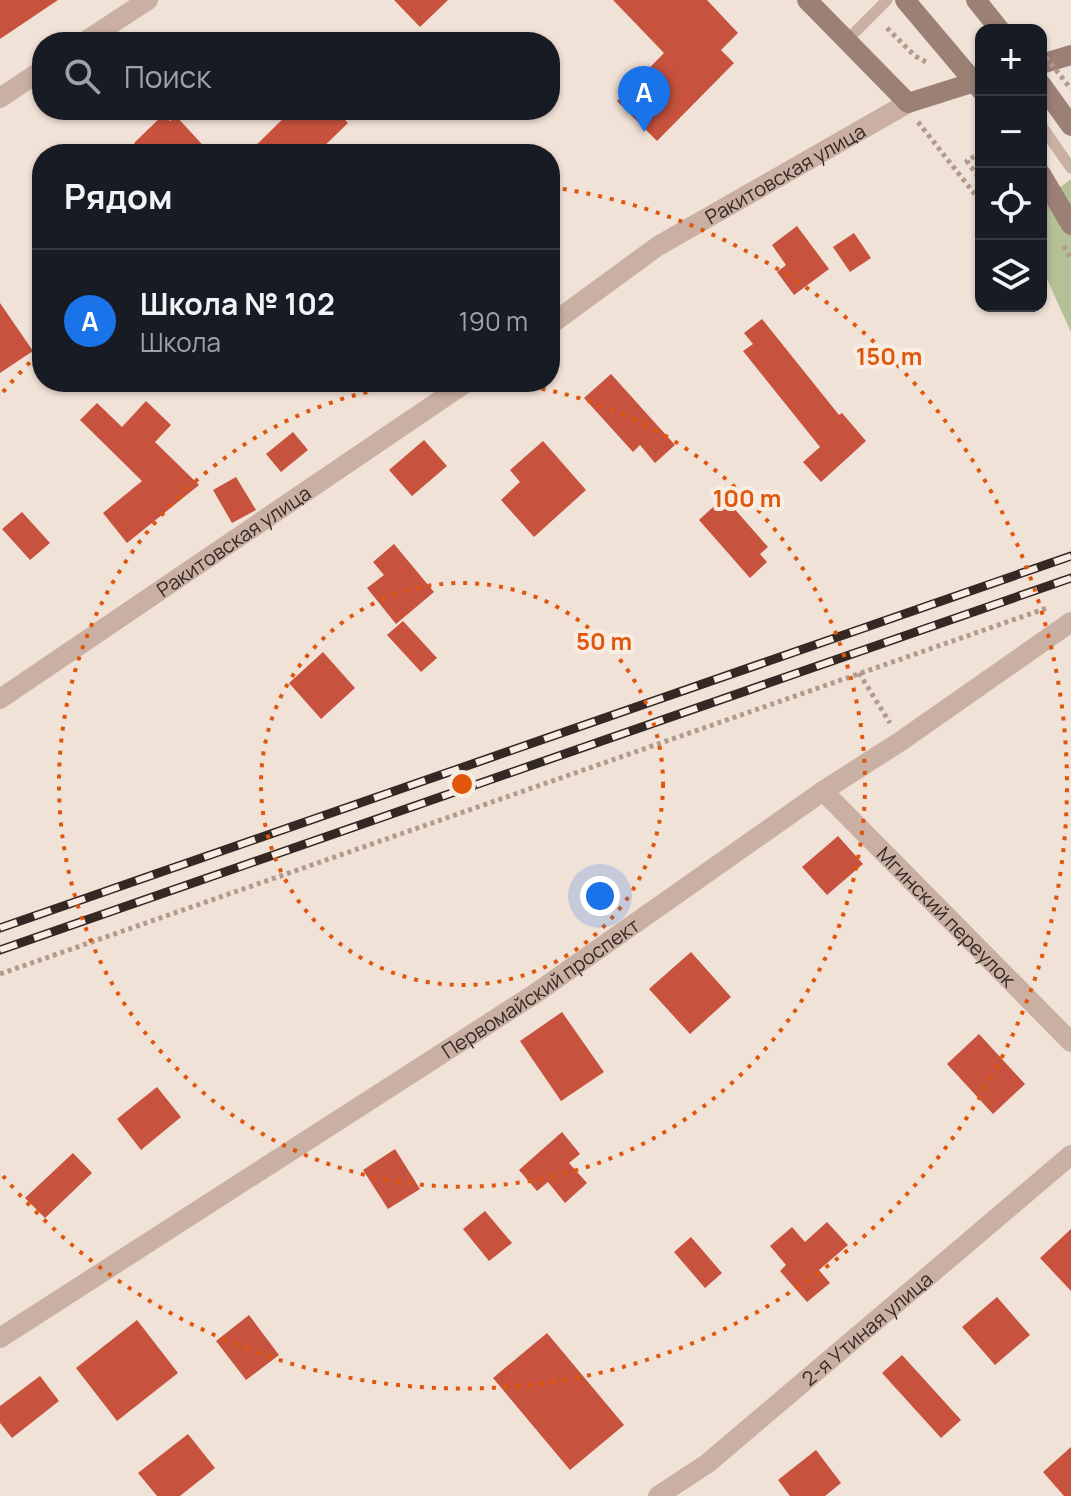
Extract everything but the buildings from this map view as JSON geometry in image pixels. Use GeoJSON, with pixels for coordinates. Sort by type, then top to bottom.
{"type":"FeatureCollection","features":[{"type":"Feature","properties":{"kind":"main road"},"geometry":{"type":"LineString","coordinates":[[807,0],[910,109]]}},
{"type":"Feature","properties":{"kind":"main road"},"geometry":{"type":"LineString","coordinates":[[905,0],[975,83]]}},
{"type":"Feature","properties":{"kind":"main road"},"geometry":{"type":"LineString","coordinates":[[976,0],[995,24]]}},
{"type":"Feature","properties":{"kind":"main road"},"geometry":{"type":"LineString","coordinates":[[1047,62],[1071,55]]}},
{"type":"Feature","properties":{"kind":"main road","name":"Ракитовская улица"},"geometry":{"type":"LineString","coordinates":[[910,109],[948,90],[975,82]]}},
{"type":"Feature","properties":{"kind":"main road"},"geometry":{"type":"LineString","coordinates":[[1047,92],[1071,126]]}},
{"type":"Feature","properties":{"kind":"main road"},"geometry":{"type":"LineString","coordinates":[[1047,184],[1071,225]]}},
{"type":"Feature","properties":{"kind":"street"},"geometry":{"type":"LineString","coordinates":[[99,32],[148,0]]}},
{"type":"Feature","properties":{"kind":"street"},"geometry":{"type":"LineString","coordinates":[[0,98],[32,77]]}},
{"type":"Feature","properties":{"kind":"street","name":"Ракитовская улица"},"geometry":{"type":"LineString","coordinates":[[560,318],[658,246],[910,109]]}},
{"type":"Feature","properties":{"kind":"street","name":"Ракитовская улица"},"geometry":{"type":"LineString","coordinates":[[0,699],[452,392]]}},
{"type":"Feature","properties":{"kind":"street","name":"Первомайский проспект"},"geometry":{"type":"LineString","coordinates":[[0,1338],[536,993],[823,791],[901,741],[1071,622]]}},
{"type":"Feature","properties":{"kind":"street","name":"Мгинский переулок"},"geometry":{"type":"LineString","coordinates":[[823,791],[1071,1042]]}},
{"type":"Feature","properties":{"kind":"street","name":"2-я Утиная улица"},"geometry":{"type":"LineString","coordinates":[[658,1496],[708,1463],[1071,1155]]}},
{"type":"Feature","properties":{"kind":"lane"},"geometry":{"type":"LineString","coordinates":[[846,41],[887,0]]}},
{"type":"Feature","properties":{"kind":"lane"},"geometry":{"type":"LineString","coordinates":[[1047,134],[1071,168]]}},
{"type":"Feature","properties":{"kind":"path"},"geometry":{"type":"LineString","coordinates":[[1047,59],[1071,89]]}},
{"type":"Feature","properties":{"kind":"path"},"geometry":{"type":"LineString","coordinates":[[910,109],[975,194]]}},
{"type":"Feature","properties":{"kind":"path"},"geometry":{"type":"LineString","coordinates":[[975,156],[967,161],[975,172]]}},
{"type":"Feature","properties":{"kind":"path"},"geometry":{"type":"LineString","coordinates":[[0,974],[1056,606]]}},
{"type":"Feature","properties":{"kind":"path"},"geometry":{"type":"LineString","coordinates":[[859,673],[901,741]]}},
{"type":"Feature","properties":{"kind":"green space"},"geometry":{"type":"Polygon","coordinates":[[[1071,179],[1071,332],[1047,279],[1047,197],[1071,179]]]}},
{"type":"Feature","properties":{"kind":"railway"},"geometry":{"type":"LineString","coordinates":[[0,928],[1071,556]]}},
{"type":"Feature","properties":{"kind":"railway"},"geometry":{"type":"LineString","coordinates":[[0,950],[1071,578]]}},
{"type":"Feature","properties":{"kind":"place","name":"Школа № 102"},"geometry":{"type":"Point","coordinates":[644,132]}}]}
